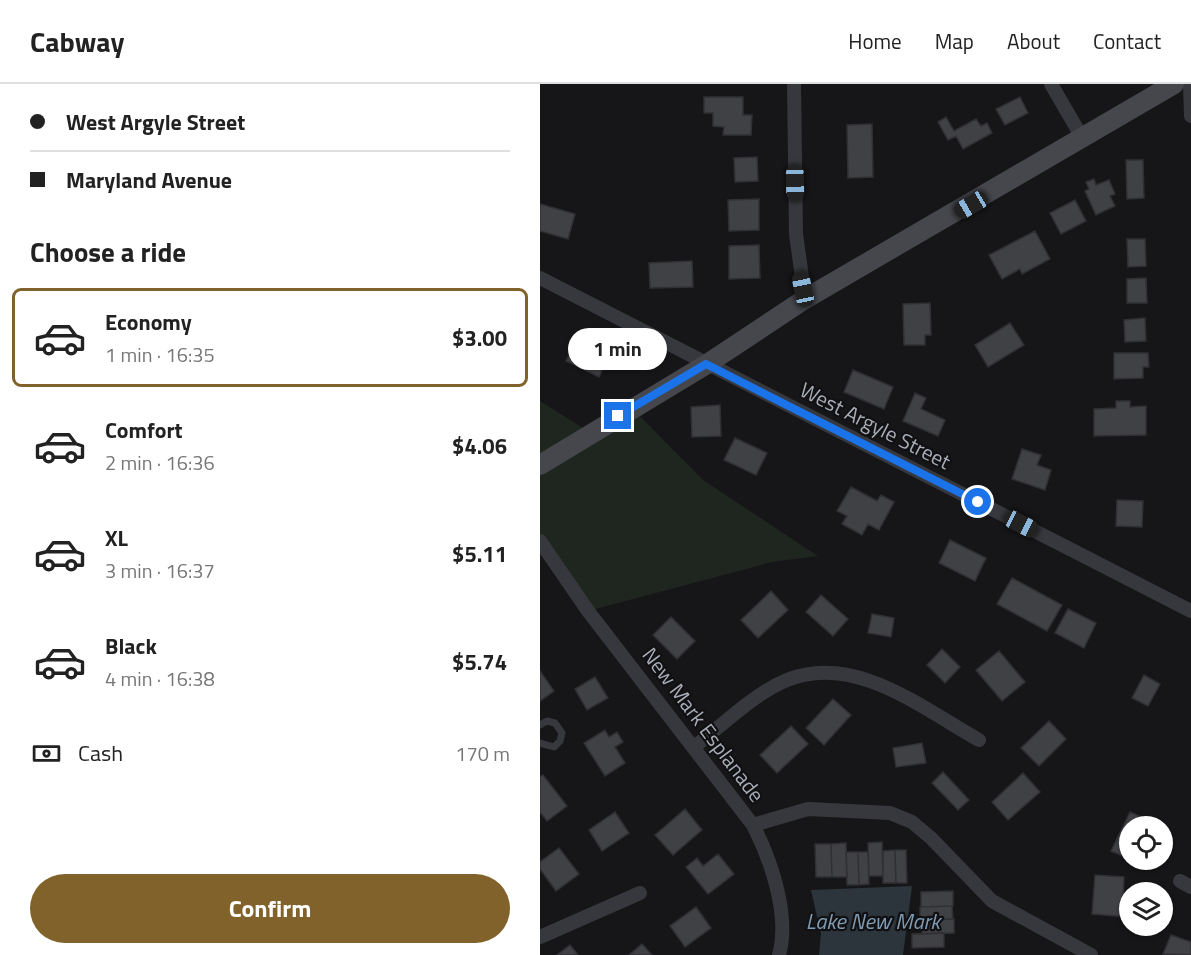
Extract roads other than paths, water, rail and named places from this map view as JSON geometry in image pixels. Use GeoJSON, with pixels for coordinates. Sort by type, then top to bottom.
{"type":"FeatureCollection","features":[{"type":"Feature","properties":{"kind":"main road"},"geometry":{"type":"LineString","coordinates":[[540,465],[706,364],[805,299],[1174,84]]}},
{"type":"Feature","properties":{"kind":"street"},"geometry":{"type":"LineString","coordinates":[[794,84],[796,234],[805,299]]}},
{"type":"Feature","properties":{"kind":"street"},"geometry":{"type":"LineString","coordinates":[[1051,84],[1083,139]]}},
{"type":"Feature","properties":{"kind":"street"},"geometry":{"type":"LineString","coordinates":[[1190,84],[1191,116]]}},
{"type":"Feature","properties":{"kind":"street","name":"West Argyle Street"},"geometry":{"type":"LineString","coordinates":[[540,278],[1191,611]]}},
{"type":"Feature","properties":{"kind":"street","name":"New Mark Esplanade"},"geometry":{"type":"LineString","coordinates":[[540,541],[588,611],[753,825],[765,848],[780,897],[779,955]]}},
{"type":"Feature","properties":{"kind":"street"},"geometry":{"type":"LineString","coordinates":[[694,747],[762,694],[786,681],[817,672],[852,675],[879,684],[979,740]]}},
{"type":"Feature","properties":{"kind":"street"},"geometry":{"type":"LineString","coordinates":[[753,825],[808,809],[890,813],[912,822],[931,838],[992,901],[1091,955]]}},
{"type":"Feature","properties":{"kind":"street"},"geometry":{"type":"LineString","coordinates":[[540,937],[640,893]]}},
{"type":"Feature","properties":{"kind":"lane"},"geometry":{"type":"LineString","coordinates":[[540,725],[547,721],[555,723],[562,733],[561,741],[554,747],[540,743]]}},
{"type":"Feature","properties":{"kind":"water","name":"Lake New Mark"},"geometry":{"type":"Polygon","coordinates":[[[912,886],[903,955],[819,955],[821,934],[811,890],[912,886]]]}}]}
